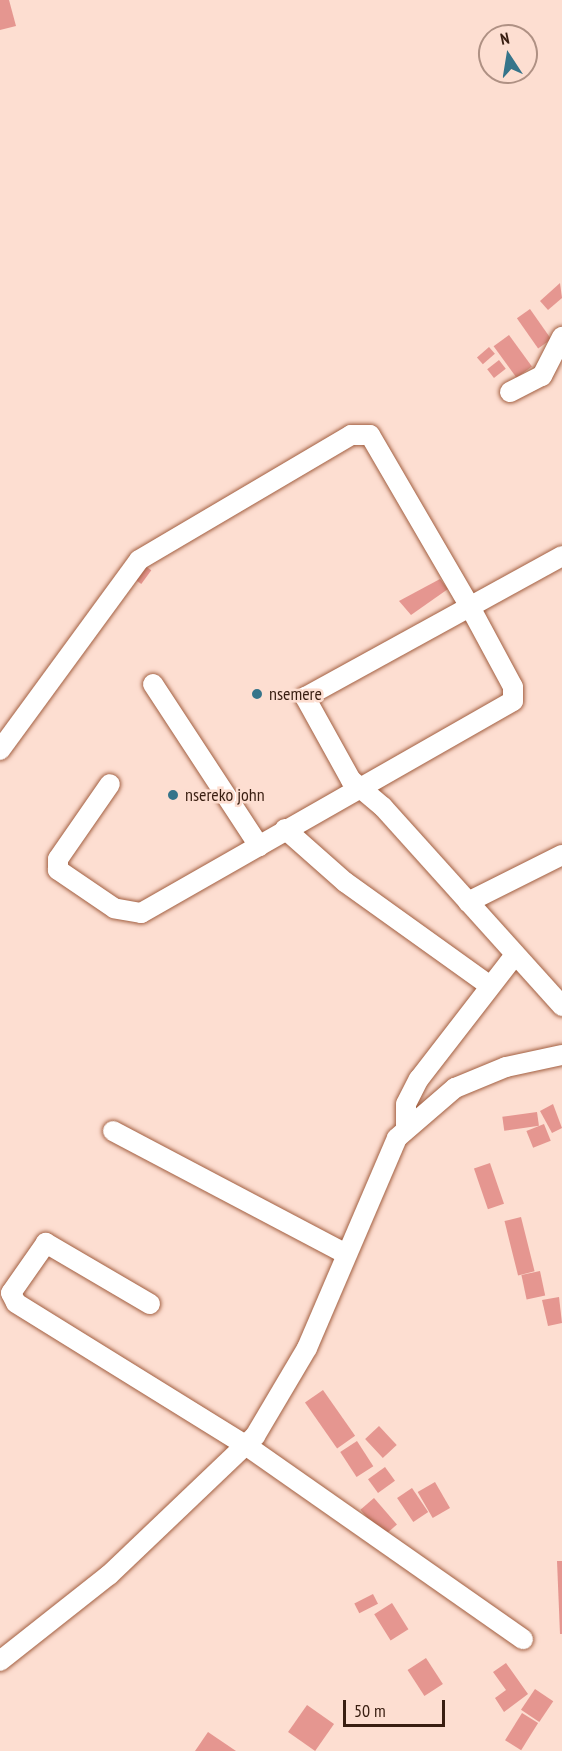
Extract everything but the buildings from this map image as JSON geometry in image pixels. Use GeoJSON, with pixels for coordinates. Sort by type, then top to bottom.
{"type":"FeatureCollection","features":[{"type":"Feature","properties":{"kind":"street"},"geometry":{"type":"LineString","coordinates":[[510,392],[542,376],[562,337]]}},
{"type":"Feature","properties":{"kind":"street"},"geometry":{"type":"LineString","coordinates":[[0,750],[139,560],[358,433],[375,441],[513,687],[513,701],[358,785],[155,909],[141,913],[114,908],[64,877],[57,865],[110,784]]}},
{"type":"Feature","properties":{"kind":"street"},"geometry":{"type":"LineString","coordinates":[[562,556],[305,697],[358,785],[562,1006]]}},
{"type":"Feature","properties":{"kind":"street"},"geometry":{"type":"LineString","coordinates":[[153,684],[259,846]]}},
{"type":"Feature","properties":{"kind":"street"},"geometry":{"type":"LineString","coordinates":[[285,829],[345,882],[489,985]]}},
{"type":"Feature","properties":{"kind":"street"},"geometry":{"type":"LineString","coordinates":[[468,902],[562,855]]}},
{"type":"Feature","properties":{"kind":"street"},"geometry":{"type":"LineString","coordinates":[[406,1129],[412,1091],[489,985],[515,955]]}},
{"type":"Feature","properties":{"kind":"street"},"geometry":{"type":"LineString","coordinates":[[0,1661],[109,1575],[247,1446],[307,1348],[391,1147],[406,1129],[455,1088],[506,1067],[562,1055]]}},
{"type":"Feature","properties":{"kind":"street"},"geometry":{"type":"LineString","coordinates":[[113,1131],[346,1254]]}},
{"type":"Feature","properties":{"kind":"street"},"geometry":{"type":"LineString","coordinates":[[150,1304],[46,1244],[11,1293],[16,1303],[247,1446],[523,1639]]}},
{"type":"Feature","properties":{"kind":"place","name":"nsemere"},"geometry":{"type":"Point","coordinates":[257,694]}},
{"type":"Feature","properties":{"kind":"place","name":"nsereko john"},"geometry":{"type":"Point","coordinates":[173,795]}}]}
